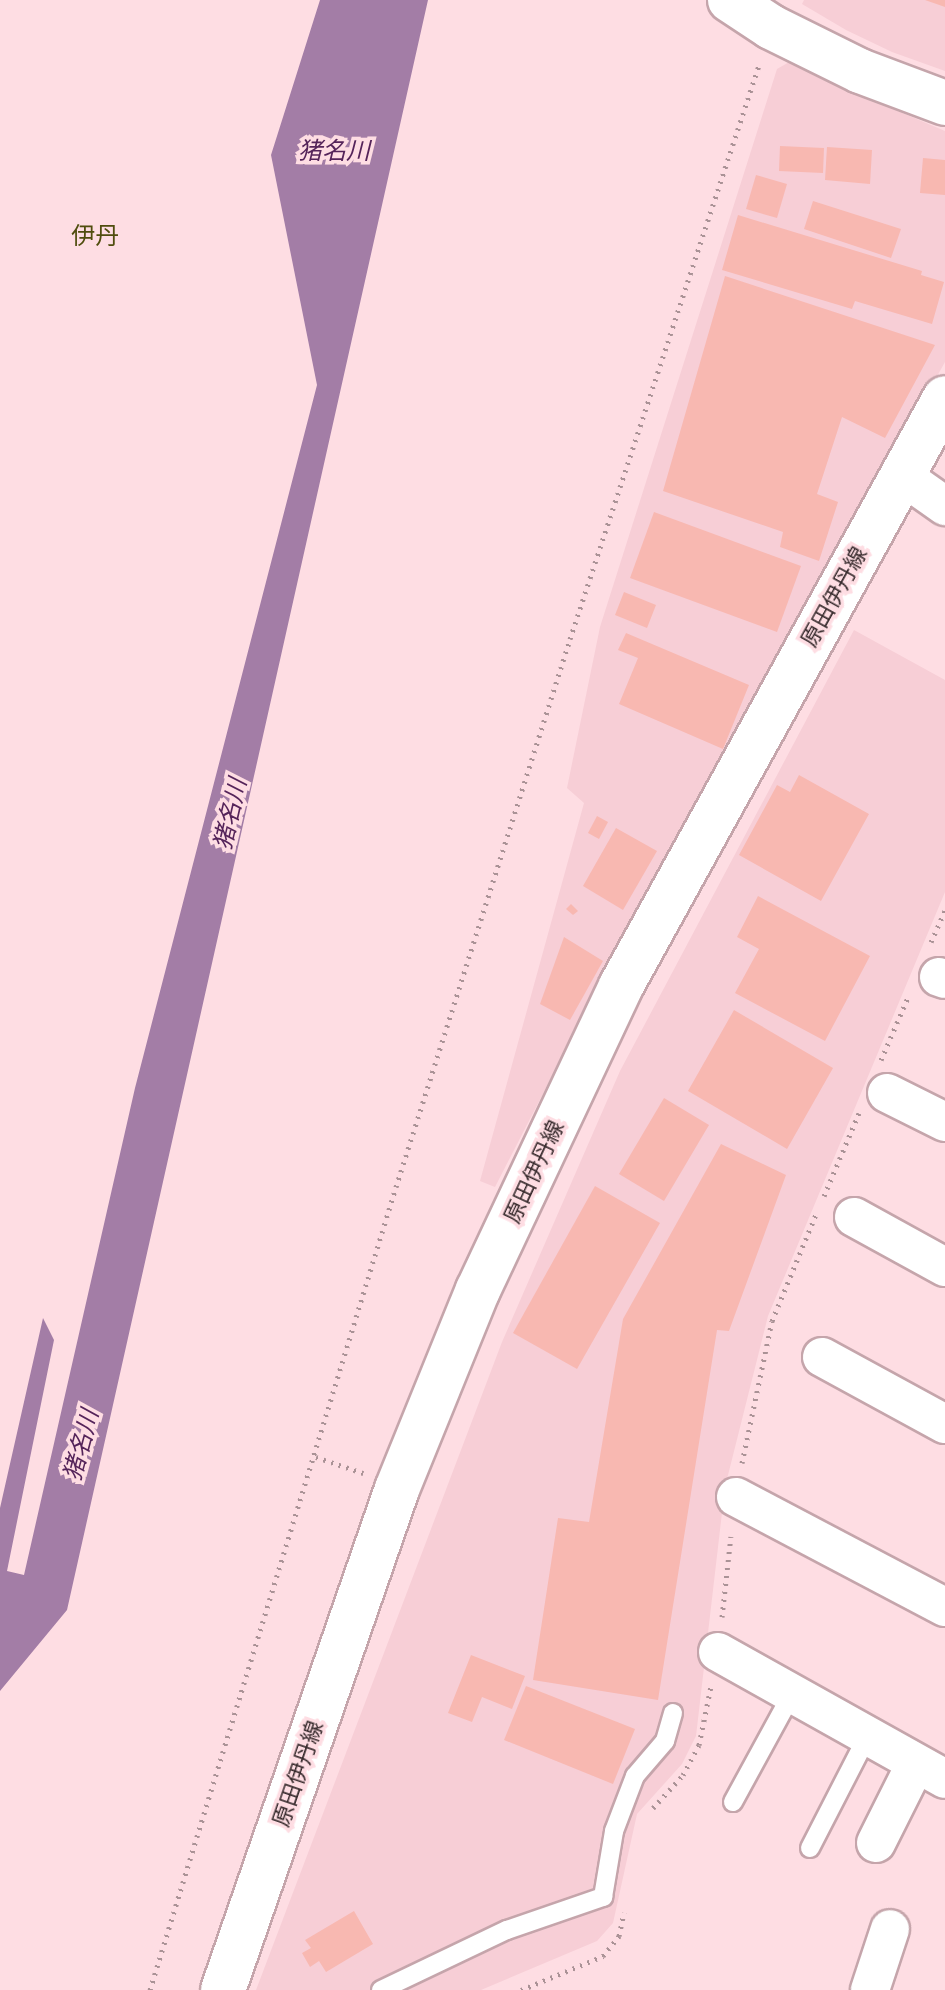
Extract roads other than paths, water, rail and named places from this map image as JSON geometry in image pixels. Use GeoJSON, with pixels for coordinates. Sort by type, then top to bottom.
{"type":"FeatureCollection","features":[{"type":"Feature","properties":{"kind":"street"},"geometry":{"type":"LineString","coordinates":[[730,0],[771,27],[860,71],[945,103]]}},
{"type":"Feature","properties":{"kind":"street","name":"原田伊丹線"},"geometry":{"type":"LineString","coordinates":[[223,1990],[397,1489],[478,1290],[621,986],[945,398]]}},
{"type":"Feature","properties":{"kind":"street"},"geometry":{"type":"LineString","coordinates":[[901,475],[945,506]]}},
{"type":"Feature","properties":{"kind":"street"},"geometry":{"type":"LineString","coordinates":[[887,1093],[945,1122]]}},
{"type":"Feature","properties":{"kind":"street"},"geometry":{"type":"LineString","coordinates":[[854,1217],[945,1267]]}},
{"type":"Feature","properties":{"kind":"street"},"geometry":{"type":"LineString","coordinates":[[822,1357],[945,1424]]}},
{"type":"Feature","properties":{"kind":"street"},"geometry":{"type":"LineString","coordinates":[[736,1497],[945,1607]]}},
{"type":"Feature","properties":{"kind":"street"},"geometry":{"type":"LineString","coordinates":[[718,1652],[930,1771],[876,1843]]}},
{"type":"Feature","properties":{"kind":"street"},"geometry":{"type":"LineString","coordinates":[[870,1990],[890,1929]]}},
{"type":"Feature","properties":{"kind":"lane"},"geometry":{"type":"LineString","coordinates":[[733,1802],[792,1694]]}},
{"type":"Feature","properties":{"kind":"lane"},"geometry":{"type":"LineString","coordinates":[[381,1990],[507,1930],[603,1897],[614,1831],[635,1776],[665,1741],[673,1713]]}},
{"type":"Feature","properties":{"kind":"lane"},"geometry":{"type":"LineString","coordinates":[[810,1848],[867,1737]]}},
{"type":"Feature","properties":{"kind":"water","name":"猪名川"},"geometry":{"type":"Polygon","coordinates":[[[320,0],[428,0],[67,1610],[0,1691],[0,1508],[43,1318],[54,1340],[7,1571],[24,1575],[135,1088],[317,385],[271,155],[320,0]]]}},
{"type":"Feature","properties":{"kind":"district","name":"伊丹"},"geometry":{"type":"Point","coordinates":[95,236]}}]}
